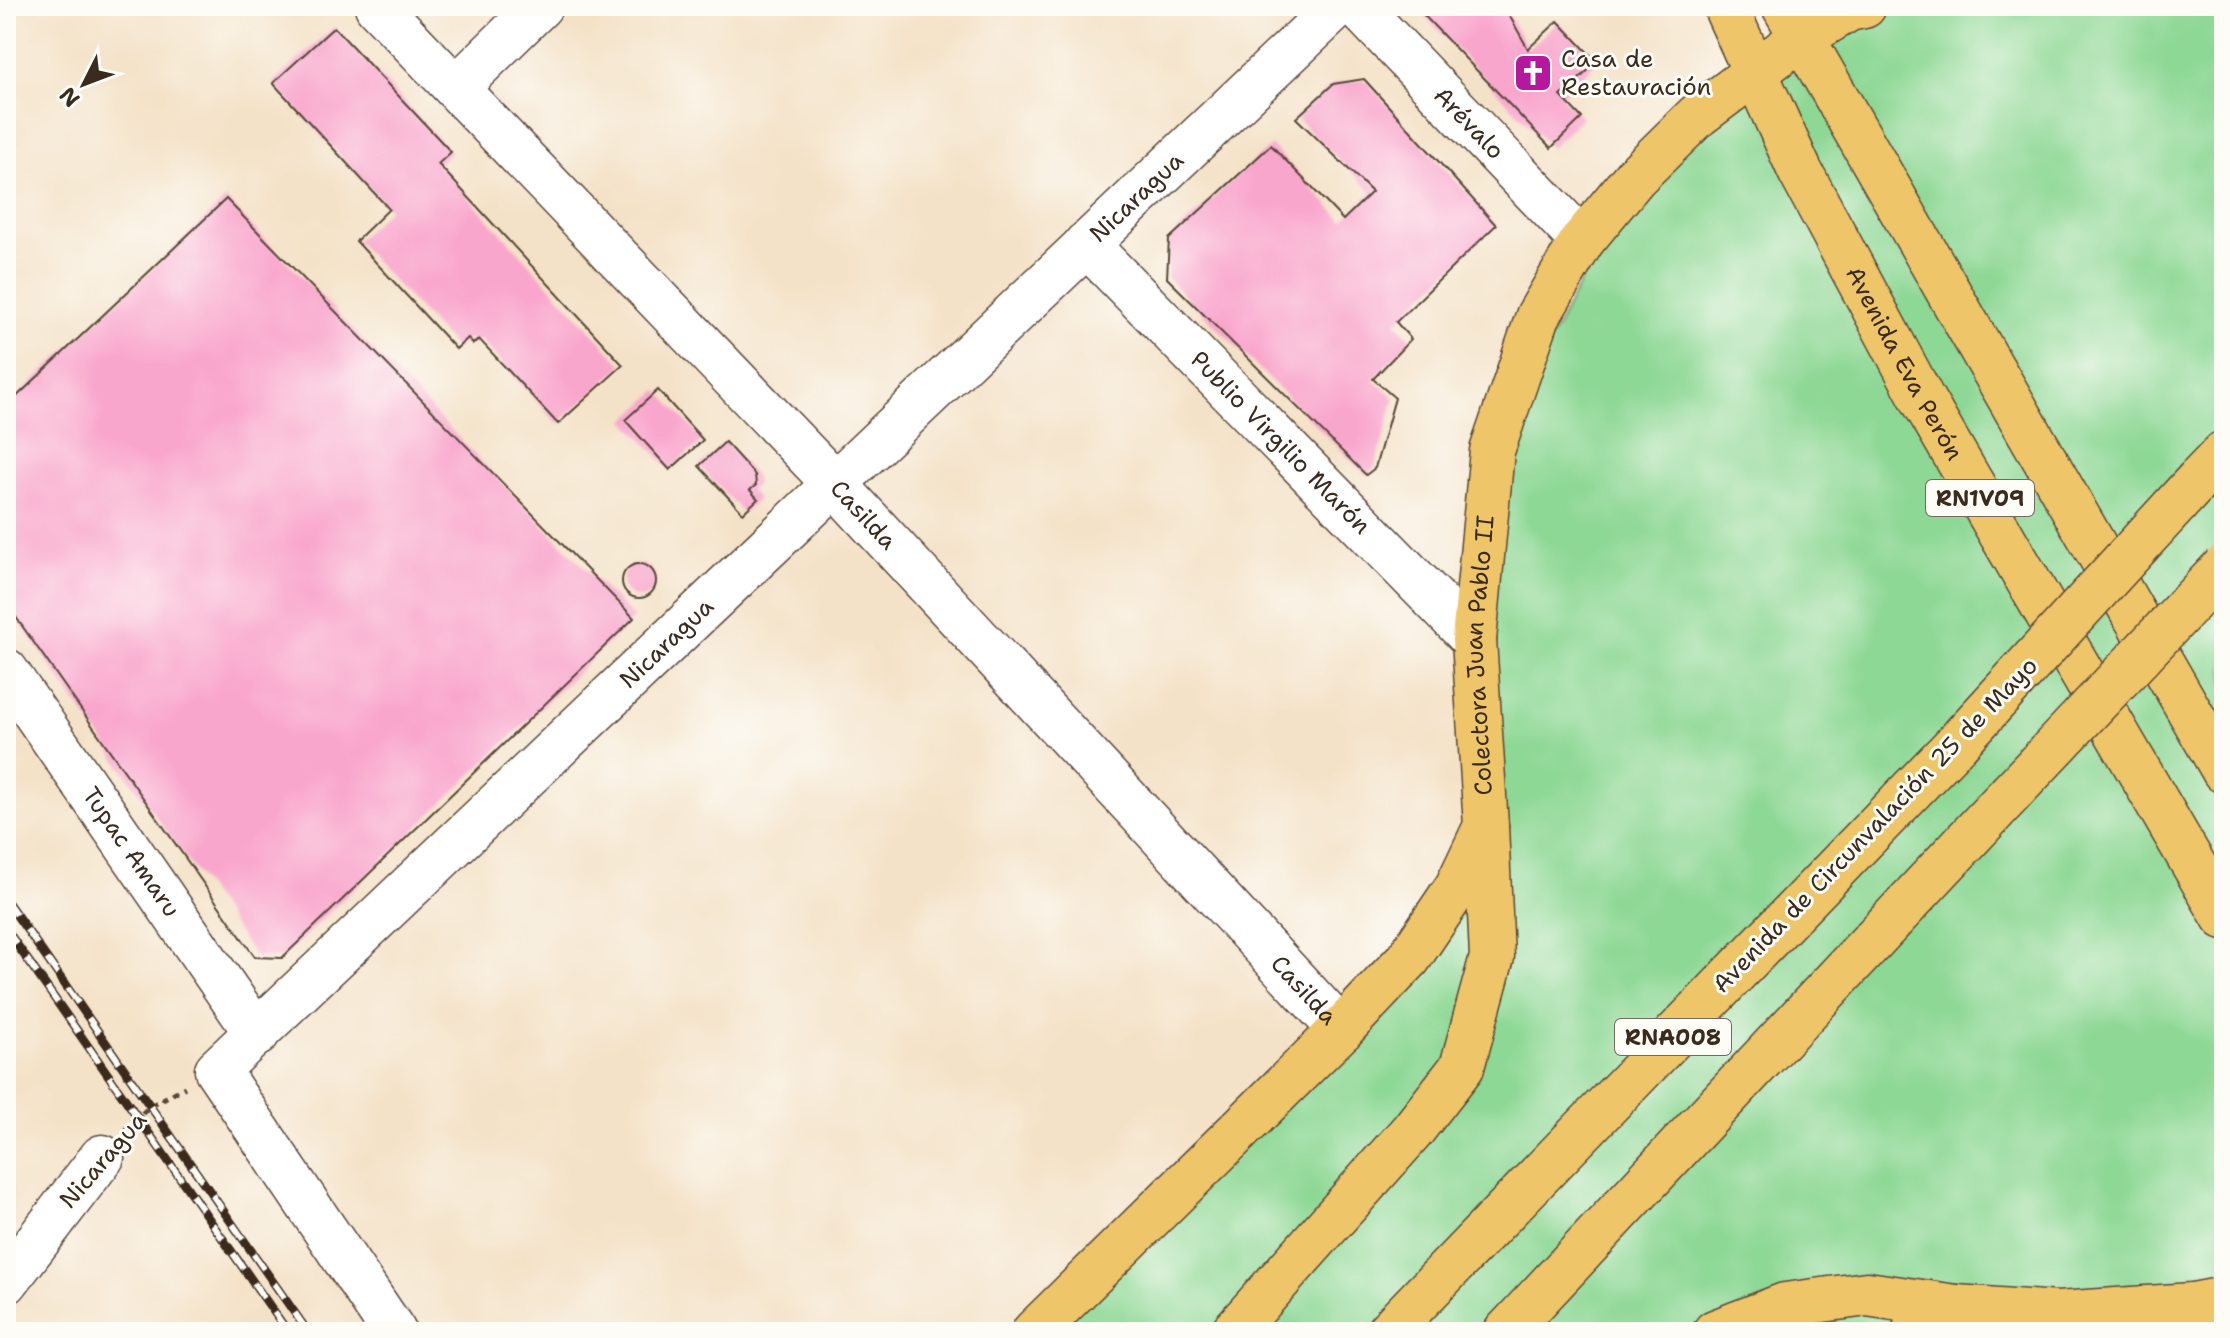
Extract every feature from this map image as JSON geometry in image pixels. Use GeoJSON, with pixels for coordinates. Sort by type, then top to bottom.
{"type":"FeatureCollection","features":[{"type":"Feature","properties":{"kind":"main road","name":"Avenida Eva Perón"},"geometry":{"type":"LineString","coordinates":[[1725,6],[1800,171],[1923,400],[2224,917]]}},
{"type":"Feature","properties":{"kind":"main road","name":"Colectora Juan Pablo II"},"geometry":{"type":"LineString","coordinates":[[1034,1332],[1341,1030],[1409,958],[1457,887],[1486,826],[1474,640],[1492,451],[1538,316],[1582,241],[1635,177],[1697,116],[1754,71],[1793,21],[1864,6]]}},
{"type":"Feature","properties":{"kind":"main road","name":"RN1V09"},"geometry":{"type":"LineString","coordinates":[[1793,21],[2224,771]]}},
{"type":"Feature","properties":{"kind":"main road","name":"Avenida de Circunvalación 25 de Mayo"},"geometry":{"type":"LineString","coordinates":[[1388,1332],[1957,743],[2211,466]]}},
{"type":"Feature","properties":{"kind":"main road","name":"RNA008"},"geometry":{"type":"LineString","coordinates":[[1506,1332],[2224,567]]}},
{"type":"Feature","properties":{"kind":"main road"},"geometry":{"type":"LineString","coordinates":[[1233,1332],[1412,1131],[1462,1067],[1492,957],[1486,826]]}},
{"type":"Feature","properties":{"kind":"main road"},"geometry":{"type":"LineString","coordinates":[[1715,1332],[1785,1305],[1867,1294],[1956,1307],[2057,1314],[2192,1305],[2224,1299]]}},
{"type":"Feature","properties":{"kind":"main road"},"geometry":{"type":"LineString","coordinates":[[1914,1332],[1956,1307]]}},
{"type":"Feature","properties":{"kind":"street","name":"Casilda"},"geometry":{"type":"LineString","coordinates":[[377,6],[834,483],[1341,1030]]}},
{"type":"Feature","properties":{"kind":"street"},"geometry":{"type":"LineString","coordinates":[[456,88],[540,6]]}},
{"type":"Feature","properties":{"kind":"street","name":"Nicaragua"},"geometry":{"type":"LineString","coordinates":[[217,1070],[1338,6]]}},
{"type":"Feature","properties":{"kind":"street","name":"Arévalo"},"geometry":{"type":"LineString","coordinates":[[1357,6],[1582,241]]}},
{"type":"Feature","properties":{"kind":"street","name":"Publio Virgilio Marón"},"geometry":{"type":"LineString","coordinates":[[1086,244],[1474,640]]}},
{"type":"Feature","properties":{"kind":"street","name":"Tupac Amaru"},"geometry":{"type":"LineString","coordinates":[[6,671],[257,1034]]}},
{"type":"Feature","properties":{"kind":"street"},"geometry":{"type":"LineString","coordinates":[[217,1070],[394,1332]]}},
{"type":"Feature","properties":{"kind":"street","name":"Nicaragua"},"geometry":{"type":"LineString","coordinates":[[6,1282],[102,1157]]}},
{"type":"Feature","properties":{"kind":"path","name":"Nicaragua"},"geometry":{"type":"LineString","coordinates":[[102,1157],[150,1106],[217,1070]]}},
{"type":"Feature","properties":{"kind":"green space"},"geometry":{"type":"Polygon","coordinates":[[[1864,6],[2224,6],[2224,1299],[1914,1332],[1034,1332],[1341,1030],[1486,826],[1492,451],[1635,177],[1864,6]]]}},
{"type":"Feature","properties":{"kind":"building","name":"Casa de Restauración"},"geometry":{"type":"Polygon","coordinates":[[[1415,6],[1504,6],[1528,49],[1558,21],[1597,62],[1561,96],[1582,118],[1551,148],[1415,6]]]}},
{"type":"Feature","properties":{"kind":"building"},"geometry":{"type":"Polygon","coordinates":[[[334,27],[451,152],[438,164],[623,365],[558,424],[479,339],[473,344],[468,338],[456,349],[356,241],[389,209],[273,83],[334,27]]]}},
{"type":"Feature","properties":{"kind":"building"},"geometry":{"type":"Polygon","coordinates":[[[1364,79],[1496,225],[1396,322],[1411,339],[1373,379],[1395,398],[1375,468],[1366,475],[1167,278],[1169,239],[1271,145],[1343,220],[1372,192],[1296,118],[1333,84],[1364,79]]]}},
{"type":"Feature","properties":{"kind":"building"},"geometry":{"type":"Polygon","coordinates":[[[226,199],[634,618],[282,958],[255,957],[6,603],[6,393],[13,400],[226,199]]]}},
{"type":"Feature","properties":{"kind":"building"},"geometry":{"type":"Polygon","coordinates":[[[658,390],[703,440],[670,470],[625,420],[658,390]]]}},
{"type":"Feature","properties":{"kind":"building"},"geometry":{"type":"Polygon","coordinates":[[[725,442],[755,475],[756,485],[750,490],[758,499],[743,513],[699,466],[725,442]]]}},
{"type":"Feature","properties":{"kind":"building"},"geometry":{"type":"Polygon","coordinates":[[[639,564],[651,569],[656,581],[651,593],[639,598],[627,593],[622,581],[627,569],[639,564]]]}},
{"type":"Feature","properties":{"kind":"railway"},"geometry":{"type":"LineString","coordinates":[[6,900],[308,1332]]}},
{"type":"Feature","properties":{"kind":"railway"},"geometry":{"type":"LineString","coordinates":[[6,929],[288,1332]]}},
{"type":"Feature","properties":{"kind":"place","name":"Casa de Restauración"},"geometry":{"type":"Point","coordinates":[1533,73]}}]}
